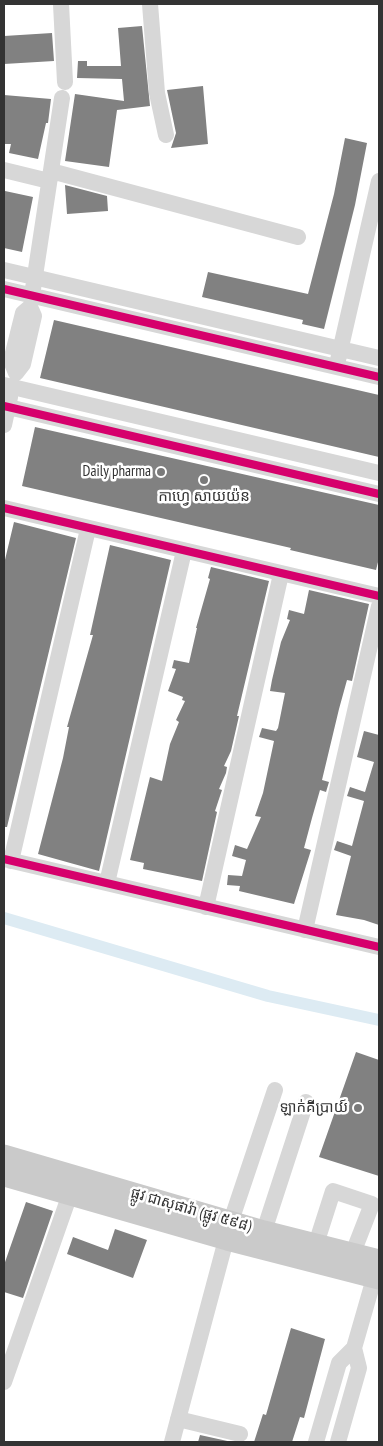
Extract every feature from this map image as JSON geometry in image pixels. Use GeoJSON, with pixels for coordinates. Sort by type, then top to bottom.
{"type":"FeatureCollection","features":[{"type":"Feature","properties":{"kind":"main road","name":"ផ្លូវ ជាសុផារ៉ា (ផ្លូវ ៥៩៨)"},"geometry":{"type":"LineString","coordinates":[[4,1155],[229,1231],[264,1231],[316,1244],[350,1262]]}},
{"type":"Feature","properties":{"kind":"main road","name":"ផ្លូវ ជាសុផារ៉ា (ផ្លូវ ៥៩៨)"},"geometry":{"type":"LineString","coordinates":[[4,1176],[70,1194],[229,1231],[378,1269]]}},
{"type":"Feature","properties":{"kind":"street"},"geometry":{"type":"LineString","coordinates":[[4,425],[11,382],[23,364],[34,316],[31,301],[64,90],[61,4]]}},
{"type":"Feature","properties":{"kind":"street"},"geometry":{"type":"LineString","coordinates":[[150,4],[157,93],[166,135]]}},
{"type":"Feature","properties":{"kind":"street"},"geometry":{"type":"LineString","coordinates":[[4,170],[50,176],[298,237]]}},
{"type":"Feature","properties":{"kind":"street"},"geometry":{"type":"LineString","coordinates":[[336,367],[379,181]]}},
{"type":"Feature","properties":{"kind":"street"},"geometry":{"type":"LineString","coordinates":[[4,270],[379,358]]}},
{"type":"Feature","properties":{"kind":"street"},"geometry":{"type":"LineString","coordinates":[[4,289],[31,301],[184,331],[379,377]]}},
{"type":"Feature","properties":{"kind":"street"},"geometry":{"type":"LineString","coordinates":[[184,331],[190,314]]}},
{"type":"Feature","properties":{"kind":"street"},"geometry":{"type":"LineString","coordinates":[[11,382],[78,402],[379,473]]}},
{"type":"Feature","properties":{"kind":"street"},"geometry":{"type":"LineString","coordinates":[[72,422],[78,402]]}},
{"type":"Feature","properties":{"kind":"street"},"geometry":{"type":"LineString","coordinates":[[6,407],[379,494]]}},
{"type":"Feature","properties":{"kind":"street"},"geometry":{"type":"LineString","coordinates":[[199,452],[204,432]]}},
{"type":"Feature","properties":{"kind":"street"},"geometry":{"type":"LineString","coordinates":[[333,483],[338,463]]}},
{"type":"Feature","properties":{"kind":"street"},"geometry":{"type":"LineString","coordinates":[[4,508],[379,596]]}},
{"type":"Feature","properties":{"kind":"street"},"geometry":{"type":"LineString","coordinates":[[88,529],[8,860],[379,948]]}},
{"type":"Feature","properties":{"kind":"street"},"geometry":{"type":"LineString","coordinates":[[107,883],[184,551]]}},
{"type":"Feature","properties":{"kind":"street"},"geometry":{"type":"LineString","coordinates":[[206,906],[281,574]]}},
{"type":"Feature","properties":{"kind":"street"},"geometry":{"type":"LineString","coordinates":[[305,930],[379,606]]}},
{"type":"Feature","properties":{"kind":"street"},"geometry":{"type":"LineString","coordinates":[[172,1442],[229,1231],[275,1090]]}},
{"type":"Feature","properties":{"kind":"street"},"geometry":{"type":"LineString","coordinates":[[264,1231],[306,1102]]}},
{"type":"Feature","properties":{"kind":"street"},"geometry":{"type":"LineString","coordinates":[[316,1244],[333,1191],[372,1204],[372,1225],[350,1262]]}},
{"type":"Feature","properties":{"kind":"street"},"geometry":{"type":"LineString","coordinates":[[4,1382],[70,1194]]}},
{"type":"Feature","properties":{"kind":"street"},"geometry":{"type":"LineString","coordinates":[[316,1442],[339,1363],[354,1348],[378,1269]]}},
{"type":"Feature","properties":{"kind":"street"},"geometry":{"type":"LineString","coordinates":[[338,1442],[359,1368],[354,1348]]}},
{"type":"Feature","properties":{"kind":"street"},"geometry":{"type":"LineString","coordinates":[[178,1419],[240,1434]]}},
{"type":"Feature","properties":{"kind":"building"},"geometry":{"type":"Polygon","coordinates":[[[142,26],[150,106],[117,110],[109,167],[65,161],[75,94],[124,101],[122,79],[77,78],[78,61],[87,61],[87,66],[121,66],[118,28],[142,26]]]}},
{"type":"Feature","properties":{"kind":"building"},"geometry":{"type":"Polygon","coordinates":[[[52,33],[54,61],[4,64],[4,36],[52,33]]]}},
{"type":"Feature","properties":{"kind":"building"},"geometry":{"type":"Polygon","coordinates":[[[203,86],[208,144],[171,148],[176,133],[167,90],[203,86]]]}},
{"type":"Feature","properties":{"kind":"building"},"geometry":{"type":"Polygon","coordinates":[[[4,95],[51,99],[48,123],[46,123],[38,159],[9,153],[11,144],[4,144],[4,95]]]}},
{"type":"Feature","properties":{"kind":"building"},"geometry":{"type":"Polygon","coordinates":[[[345,138],[367,143],[355,205],[324,329],[302,324],[303,320],[202,297],[208,272],[308,294],[334,194],[345,138]]]}},
{"type":"Feature","properties":{"kind":"building"},"geometry":{"type":"Polygon","coordinates":[[[65,185],[107,196],[108,211],[67,214],[65,185]]]}},
{"type":"Feature","properties":{"kind":"building"},"geometry":{"type":"Polygon","coordinates":[[[5,191],[33,197],[22,252],[4,248],[5,191]]]}},
{"type":"Feature","properties":{"kind":"building"},"geometry":{"type":"Polygon","coordinates":[[[54,320],[379,395],[379,457],[40,378],[54,320]]]}},
{"type":"Feature","properties":{"kind":"building"},"geometry":{"type":"Polygon","coordinates":[[[35,427],[379,505],[379,558],[376,570],[290,550],[291,548],[22,486],[35,427]]]}},
{"type":"Feature","properties":{"kind":"building"},"geometry":{"type":"Polygon","coordinates":[[[14,522],[76,538],[7,827],[4,827],[4,564],[14,522]]]}},
{"type":"Feature","properties":{"kind":"building"},"geometry":{"type":"Polygon","coordinates":[[[110,545],[171,560],[99,871],[38,854],[63,758],[69,727],[67,727],[93,635],[90,635],[110,545]]]}},
{"type":"Feature","properties":{"kind":"building"},"geometry":{"type":"Polygon","coordinates":[[[211,567],[269,581],[237,716],[239,716],[231,751],[224,766],[227,767],[226,773],[219,789],[222,790],[215,811],[217,812],[202,881],[143,869],[144,863],[130,860],[150,777],[162,781],[170,744],[179,722],[176,720],[185,701],[182,700],[183,697],[168,691],[176,669],[172,668],[174,660],[189,663],[196,628],[210,579],[208,578],[211,567]]]}},
{"type":"Feature","properties":{"kind":"building"},"geometry":{"type":"Polygon","coordinates":[[[309,590],[369,604],[352,681],[347,680],[322,780],[329,782],[326,792],[320,790],[304,848],[311,850],[294,904],[239,891],[240,886],[227,885],[228,875],[242,876],[246,860],[232,856],[235,845],[247,849],[261,817],[255,816],[263,793],[274,741],[259,737],[262,728],[276,731],[278,728],[285,693],[270,691],[272,680],[281,642],[290,620],[287,619],[289,610],[304,614],[309,590]]]}},
{"type":"Feature","properties":{"kind":"building"},"geometry":{"type":"Polygon","coordinates":[[[364,731],[379,735],[379,925],[336,915],[351,856],[334,850],[337,841],[352,846],[364,801],[347,796],[350,787],[365,792],[374,762],[357,757],[364,731]]]}},
{"type":"Feature","properties":{"kind":"building","name":"ឡាក់គីប្រាយ៍"},"geometry":{"type":"Polygon","coordinates":[[[356,1052],[379,1060],[379,1176],[319,1157],[356,1052]]]}},
{"type":"Feature","properties":{"kind":"building"},"geometry":{"type":"Polygon","coordinates":[[[26,1202],[53,1211],[23,1298],[4,1292],[4,1265],[26,1202]]]}},
{"type":"Feature","properties":{"kind":"building"},"geometry":{"type":"Polygon","coordinates":[[[115,1229],[147,1240],[133,1278],[67,1254],[73,1237],[108,1250],[115,1229]]]}},
{"type":"Feature","properties":{"kind":"building"},"geometry":{"type":"Polygon","coordinates":[[[291,1328],[325,1339],[304,1418],[300,1417],[292,1442],[254,1442],[263,1414],[266,1415],[291,1328]]]}},
{"type":"Feature","properties":{"kind":"building"},"geometry":{"type":"Polygon","coordinates":[[[200,1435],[232,1442],[198,1442],[200,1435]]]}},
{"type":"Feature","properties":{"kind":"waterway"},"geometry":{"type":"LineString","coordinates":[[4,918],[268,996],[379,1020]]}},
{"type":"Feature","properties":{"kind":"cycle path"},"geometry":{"type":"LineString","coordinates":[[4,289],[379,377]]}},
{"type":"Feature","properties":{"kind":"cycle path"},"geometry":{"type":"LineString","coordinates":[[4,406],[379,494]]}},
{"type":"Feature","properties":{"kind":"cycle path"},"geometry":{"type":"LineString","coordinates":[[4,508],[379,596]]}},
{"type":"Feature","properties":{"kind":"cycle path"},"geometry":{"type":"LineString","coordinates":[[4,859],[379,947]]}},
{"type":"Feature","properties":{"kind":"place","name":"Daily pharma"},"geometry":{"type":"Point","coordinates":[161,472]}},
{"type":"Feature","properties":{"kind":"place","name":"កាហ្វេ សាយយ៉ន"},"geometry":{"type":"Point","coordinates":[204,480]}},
{"type":"Feature","properties":{"kind":"place","name":"ឡាក់គីប្រាយ៍"},"geometry":{"type":"Point","coordinates":[358,1108]}}]}
